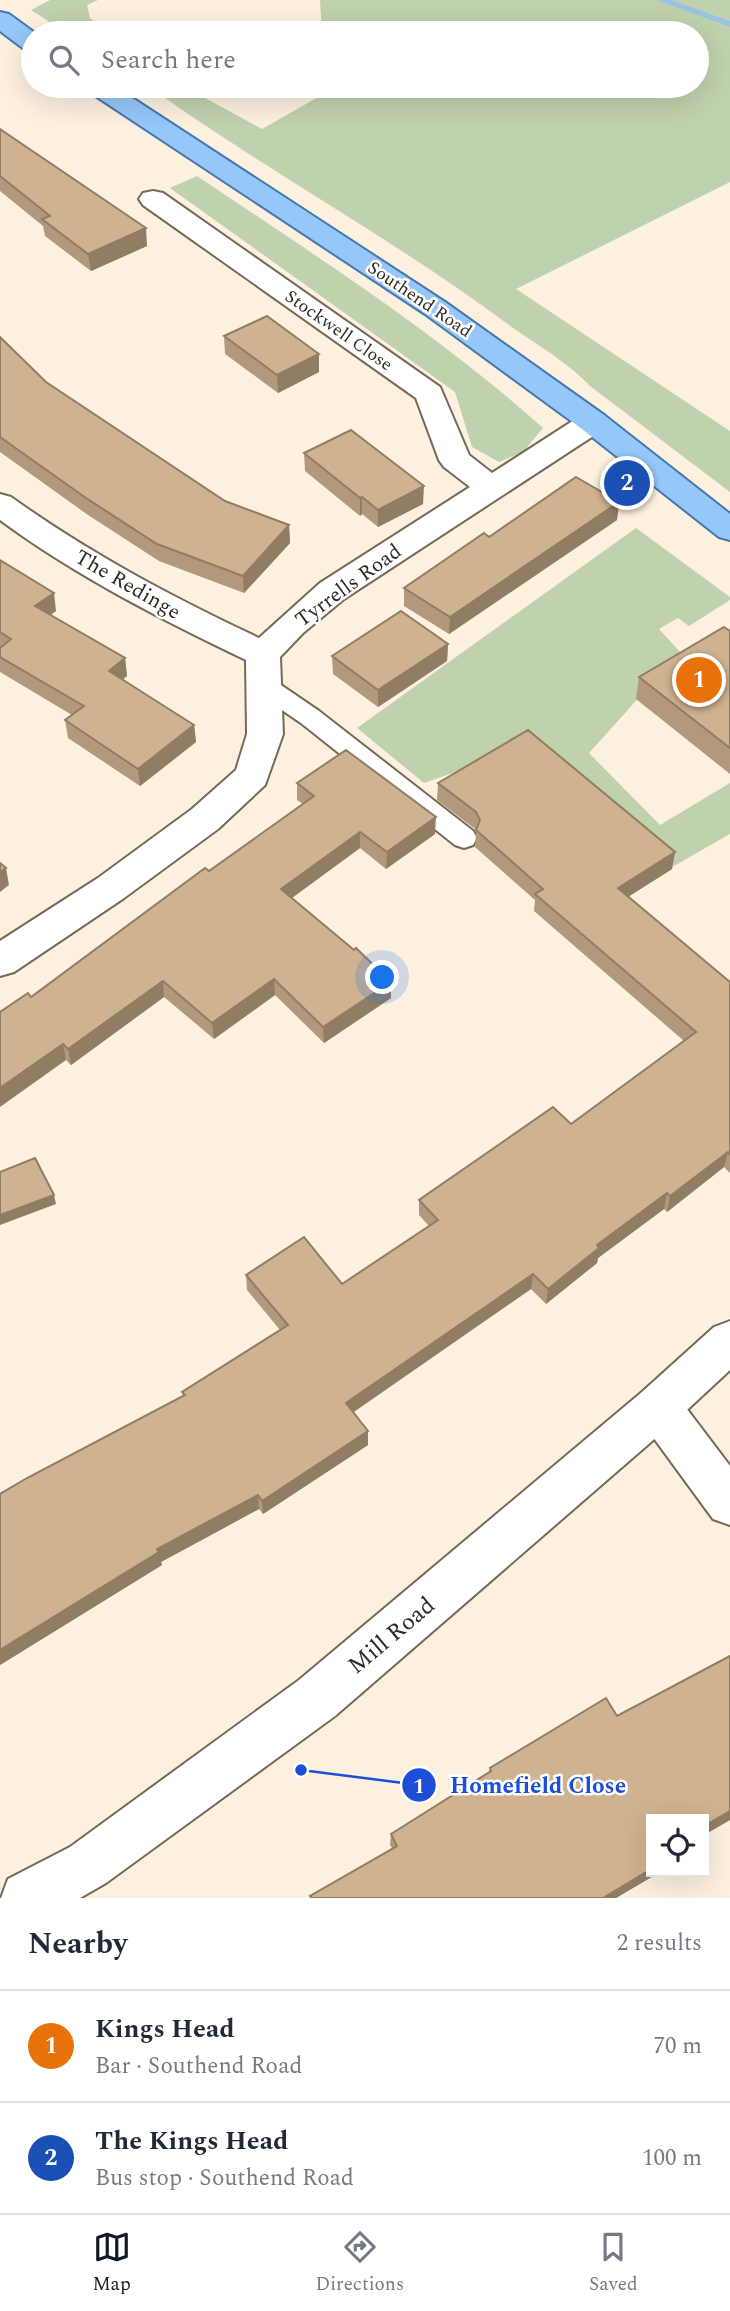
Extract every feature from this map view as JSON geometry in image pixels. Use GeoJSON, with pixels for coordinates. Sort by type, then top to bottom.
{"type":"FeatureCollection","features":[{"type":"Feature","properties":{"kind":"main road"},"geometry":{"type":"LineString","coordinates":[[0,19],[21,35]]}},
{"type":"Feature","properties":{"kind":"main road","name":"Southend Road"},"geometry":{"type":"LineString","coordinates":[[115,98],[435,307],[593,422],[730,530]]}},
{"type":"Feature","properties":{"kind":"street","name":"Stockwell Close"},"geometry":{"type":"LineString","coordinates":[[153,199],[429,393],[455,460],[491,488]]}},
{"type":"Feature","properties":{"kind":"street","name":"Tyrrells Road"},"geometry":{"type":"LineString","coordinates":[[264,671],[291,625],[332,591],[593,422]]}},
{"type":"Feature","properties":{"kind":"street","name":"The Redinge"},"geometry":{"type":"LineString","coordinates":[[0,504],[26,524],[264,671]]}},
{"type":"Feature","properties":{"kind":"street"},"geometry":{"type":"LineString","coordinates":[[0,961],[205,819],[252,776],[265,734],[264,671]]}},
{"type":"Feature","properties":{"kind":"street","name":"Mill Road"},"geometry":{"type":"LineString","coordinates":[[27,1898],[88,1865],[317,1698],[658,1407],[730,1341]]}},
{"type":"Feature","properties":{"kind":"street"},"geometry":{"type":"LineString","coordinates":[[658,1407],[730,1503]]}},
{"type":"Feature","properties":{"kind":"lane"},"geometry":{"type":"LineString","coordinates":[[264,671],[310,717],[464,838]]}},
{"type":"Feature","properties":{"kind":"green space"},"geometry":{"type":"Polygon","coordinates":[[[50,0],[98,0],[87,5],[93,21],[48,21],[31,10],[50,0]]]}},
{"type":"Feature","properties":{"kind":"green space"},"geometry":{"type":"Polygon","coordinates":[[[320,0],[730,0],[730,182],[516,289],[730,431],[730,492],[590,386],[560,360],[461,291],[166,98],[205,98],[262,129],[316,98],[709,98],[709,21],[321,21],[320,0]]]}},
{"type":"Feature","properties":{"kind":"green space"},"geometry":{"type":"Polygon","coordinates":[[[197,176],[418,328],[503,393],[543,428],[523,452],[499,462],[472,447],[455,392],[170,188],[197,176]]]}},
{"type":"Feature","properties":{"kind":"green space"},"geometry":{"type":"Polygon","coordinates":[[[636,528],[730,597],[730,600],[689,626],[678,618],[659,629],[680,652],[589,753],[660,825],[730,783],[730,834],[674,866],[527,747],[424,783],[357,728],[636,528]]]}},
{"type":"Feature","properties":{"kind":"building"},"geometry":{"type":"Polygon","coordinates":[[[0,129],[146,228],[88,254],[42,219],[50,216],[0,176],[0,129]]]}},
{"type":"Feature","properties":{"kind":"building"},"geometry":{"type":"Polygon","coordinates":[[[267,316],[319,354],[277,375],[224,336],[267,316]]]}},
{"type":"Feature","properties":{"kind":"building"},"geometry":{"type":"Polygon","coordinates":[[[0,337],[46,382],[225,501],[289,525],[243,576],[157,544],[86,498],[0,437],[0,337]]]}},
{"type":"Feature","properties":{"kind":"building"},"geometry":{"type":"Polygon","coordinates":[[[351,430],[424,486],[378,510],[304,453],[351,430]]]}},
{"type":"Feature","properties":{"kind":"building"},"geometry":{"type":"Polygon","coordinates":[[[576,477],[619,502],[450,617],[404,588],[484,533],[489,537],[576,477]]]}},
{"type":"Feature","properties":{"kind":"building"},"geometry":{"type":"Polygon","coordinates":[[[0,560],[54,593],[35,606],[125,658],[109,671],[194,725],[138,769],[65,720],[84,706],[0,657],[0,648],[11,639],[0,632],[0,560]]]}},
{"type":"Feature","properties":{"kind":"building"},"geometry":{"type":"Polygon","coordinates":[[[401,611],[448,644],[378,690],[332,656],[401,611]]]}},
{"type":"Feature","properties":{"kind":"building"},"geometry":{"type":"Polygon","coordinates":[[[724,627],[730,631],[730,748],[639,677],[724,627]]]}},
{"type":"Feature","properties":{"kind":"building"},"geometry":{"type":"Polygon","coordinates":[[[528,730],[675,852],[618,888],[730,982],[730,1154],[728,1152],[670,1196],[667,1193],[597,1245],[599,1248],[548,1289],[533,1274],[346,1403],[368,1431],[262,1501],[258,1495],[157,1549],[159,1552],[0,1650],[0,1494],[185,1395],[182,1392],[288,1325],[246,1275],[304,1237],[342,1284],[438,1220],[419,1200],[553,1107],[571,1124],[696,1032],[535,894],[543,889],[476,830],[480,820],[476,812],[438,783],[528,730]]]}},
{"type":"Feature","properties":{"kind":"building"},"geometry":{"type":"Polygon","coordinates":[[[346,750],[436,817],[387,852],[360,832],[281,889],[354,950],[356,948],[391,982],[323,1027],[274,979],[212,1023],[163,981],[68,1049],[63,1044],[0,1088],[0,1012],[28,993],[31,997],[205,868],[209,871],[314,796],[297,783],[346,750]]]}},
{"type":"Feature","properties":{"kind":"building"},"geometry":{"type":"Polygon","coordinates":[[[35,1158],[54,1195],[0,1215],[0,1172],[35,1158]]]}},
{"type":"Feature","properties":{"kind":"building"},"geometry":{"type":"Polygon","coordinates":[[[730,1656],[730,1811],[709,1823],[709,1814],[646,1814],[646,1872],[603,1898],[310,1896],[397,1846],[391,1834],[491,1771],[490,1768],[606,1698],[617,1716],[730,1656]]]}},
{"type":"Feature","properties":{"kind":"waterway"},"geometry":{"type":"LineString","coordinates":[[661,0],[730,24]]}},
{"type":"Feature","properties":{"kind":"place","name":"The Kings Head"},"geometry":{"type":"Point","coordinates":[627,483]}},
{"type":"Feature","properties":{"kind":"place","name":"Kings Head"},"geometry":{"type":"Point","coordinates":[699,680]}},
{"type":"Feature","properties":{"kind":"place","name":"Homefield Close"},"geometry":{"type":"Point","coordinates":[301,1770]}}]}
